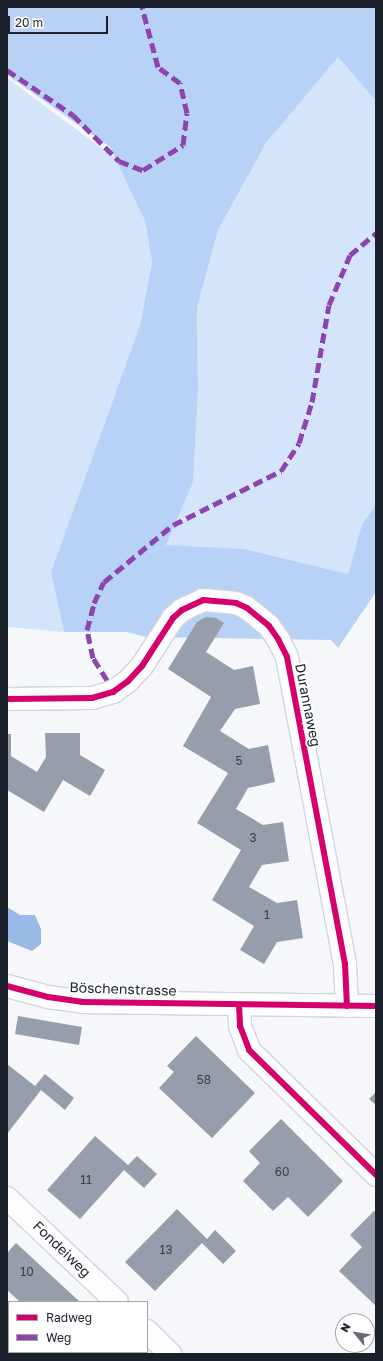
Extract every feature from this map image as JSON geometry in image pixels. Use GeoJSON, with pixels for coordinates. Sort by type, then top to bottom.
{"type":"FeatureCollection","features":[{"type":"Feature","properties":{"kind":"street","name":"Durannaweg"},"geometry":{"type":"LineString","coordinates":[[7,699],[92,698],[113,692],[128,681],[142,666],[173,618],[182,610],[203,600],[236,603],[258,616],[269,626],[278,639],[287,657],[345,964],[347,1006]]}},
{"type":"Feature","properties":{"kind":"street","name":"Böschenstrasse"},"geometry":{"type":"LineString","coordinates":[[7,986],[48,997],[82,1002],[376,1006]]}},
{"type":"Feature","properties":{"kind":"street"},"geometry":{"type":"LineString","coordinates":[[239,1005],[240,1026],[249,1050],[376,1175]]}},
{"type":"Feature","properties":{"kind":"street","name":"Fondeiweg"},"geometry":{"type":"LineString","coordinates":[[7,1198],[115,1301]]}},
{"type":"Feature","properties":{"kind":"street"},"geometry":{"type":"LineString","coordinates":[[148,1333],[170,1354]]}},
{"type":"Feature","properties":{"kind":"shaded area"},"geometry":{"type":"Polygon","coordinates":[[[7,7],[376,7],[376,101],[338,57],[266,143],[218,230],[197,308],[198,391],[193,482],[166,545],[245,549],[348,574],[362,524],[376,505],[376,592],[338,648],[331,640],[146,637],[127,632],[64,632],[51,572],[140,325],[152,262],[145,221],[110,147],[7,75],[7,7]]]}},
{"type":"Feature","properties":{"kind":"shaded area"},"geometry":{"type":"Polygon","coordinates":[[[338,56],[376,101],[376,505],[362,524],[348,574],[245,549],[165,546],[193,482],[198,391],[197,308],[218,230],[266,143],[338,56]]]}},
{"type":"Feature","properties":{"kind":"shaded area"},"geometry":{"type":"Polygon","coordinates":[[[7,78],[119,161],[145,221],[152,262],[140,325],[51,572],[64,632],[7,627],[7,78]]]}},
{"type":"Feature","properties":{"kind":"shaded area"},"geometry":{"type":"Polygon","coordinates":[[[7,907],[20,915],[35,915],[41,929],[41,944],[32,951],[7,941],[7,907]]]}},
{"type":"Feature","properties":{"kind":"building"},"geometry":{"type":"Polygon","coordinates":[[[206,617],[216,618],[224,623],[206,652],[234,670],[253,666],[260,704],[235,709],[220,731],[249,749],[268,745],[275,782],[248,788],[236,809],[263,825],[283,822],[289,861],[262,865],[249,887],[277,903],[297,900],[303,938],[277,942],[264,964],[240,950],[254,926],[212,900],[241,850],[197,823],[228,773],[183,746],[211,697],[168,669],[197,622],[206,617]]]}},
{"type":"Feature","properties":{"kind":"building"},"geometry":{"type":"Polygon","coordinates":[[[45,733],[80,733],[80,755],[105,770],[90,796],[63,780],[44,812],[7,790],[7,734],[11,734],[11,756],[37,772],[46,757],[45,733]]]}},
{"type":"Feature","properties":{"kind":"building"},"geometry":{"type":"Polygon","coordinates":[[[18,1016],[82,1027],[79,1045],[15,1034],[18,1016]]]}},
{"type":"Feature","properties":{"kind":"building"},"geometry":{"type":"Polygon","coordinates":[[[196,1036],[255,1093],[212,1138],[159,1088],[174,1072],[167,1066],[196,1036]]]}},
{"type":"Feature","properties":{"kind":"building"},"geometry":{"type":"Polygon","coordinates":[[[7,1064],[35,1086],[45,1074],[74,1098],[65,1110],[41,1090],[7,1134],[7,1064]]]}},
{"type":"Feature","properties":{"kind":"building"},"geometry":{"type":"Polygon","coordinates":[[[376,1092],[376,1105],[369,1099],[376,1092]]]}},
{"type":"Feature","properties":{"kind":"building"},"geometry":{"type":"Polygon","coordinates":[[[281,1119],[343,1181],[308,1217],[288,1197],[273,1211],[243,1181],[260,1163],[249,1151],[281,1119]]]}},
{"type":"Feature","properties":{"kind":"building"},"geometry":{"type":"Polygon","coordinates":[[[95,1136],[128,1165],[137,1156],[157,1174],[144,1188],[124,1170],[80,1219],[47,1190],[95,1136]]]}},
{"type":"Feature","properties":{"kind":"building"},"geometry":{"type":"Polygon","coordinates":[[[177,1209],[207,1239],[215,1230],[236,1251],[223,1264],[202,1243],[155,1291],[125,1262],[177,1209]]]}},
{"type":"Feature","properties":{"kind":"building"},"geometry":{"type":"Polygon","coordinates":[[[374,1211],[376,1213],[376,1306],[339,1271],[362,1247],[350,1235],[374,1211]]]}},
{"type":"Feature","properties":{"kind":"building"},"geometry":{"type":"Polygon","coordinates":[[[16,1243],[79,1301],[19,1301],[7,1290],[7,1253],[16,1243]]]}},
{"type":"Feature","properties":{"kind":"building"},"geometry":{"type":"Polygon","coordinates":[[[131,1353],[132,1354],[73,1354],[131,1353]]]}},
{"type":"Feature","properties":{"kind":"marked path"},"geometry":{"type":"LineString","coordinates":[[7,70],[73,115],[119,161],[143,170],[183,145],[187,113],[180,83],[158,67],[142,7]]}},
{"type":"Feature","properties":{"kind":"marked path"},"geometry":{"type":"LineString","coordinates":[[107,680],[93,658],[87,630],[94,603],[104,582],[173,525],[281,471],[299,443],[312,402],[329,305],[350,255],[376,233]]}},
{"type":"Feature","properties":{"kind":"cycle path"},"geometry":{"type":"LineString","coordinates":[[7,699],[92,698],[113,692],[128,681],[142,666],[173,618],[182,610],[203,600],[236,603],[247,608],[269,626],[278,639],[287,657],[345,964],[347,1006]]}},
{"type":"Feature","properties":{"kind":"cycle path"},"geometry":{"type":"LineString","coordinates":[[7,986],[48,997],[82,1002],[376,1006]]}},
{"type":"Feature","properties":{"kind":"cycle path"},"geometry":{"type":"LineString","coordinates":[[239,1005],[240,1026],[249,1050],[376,1175]]}}]}
